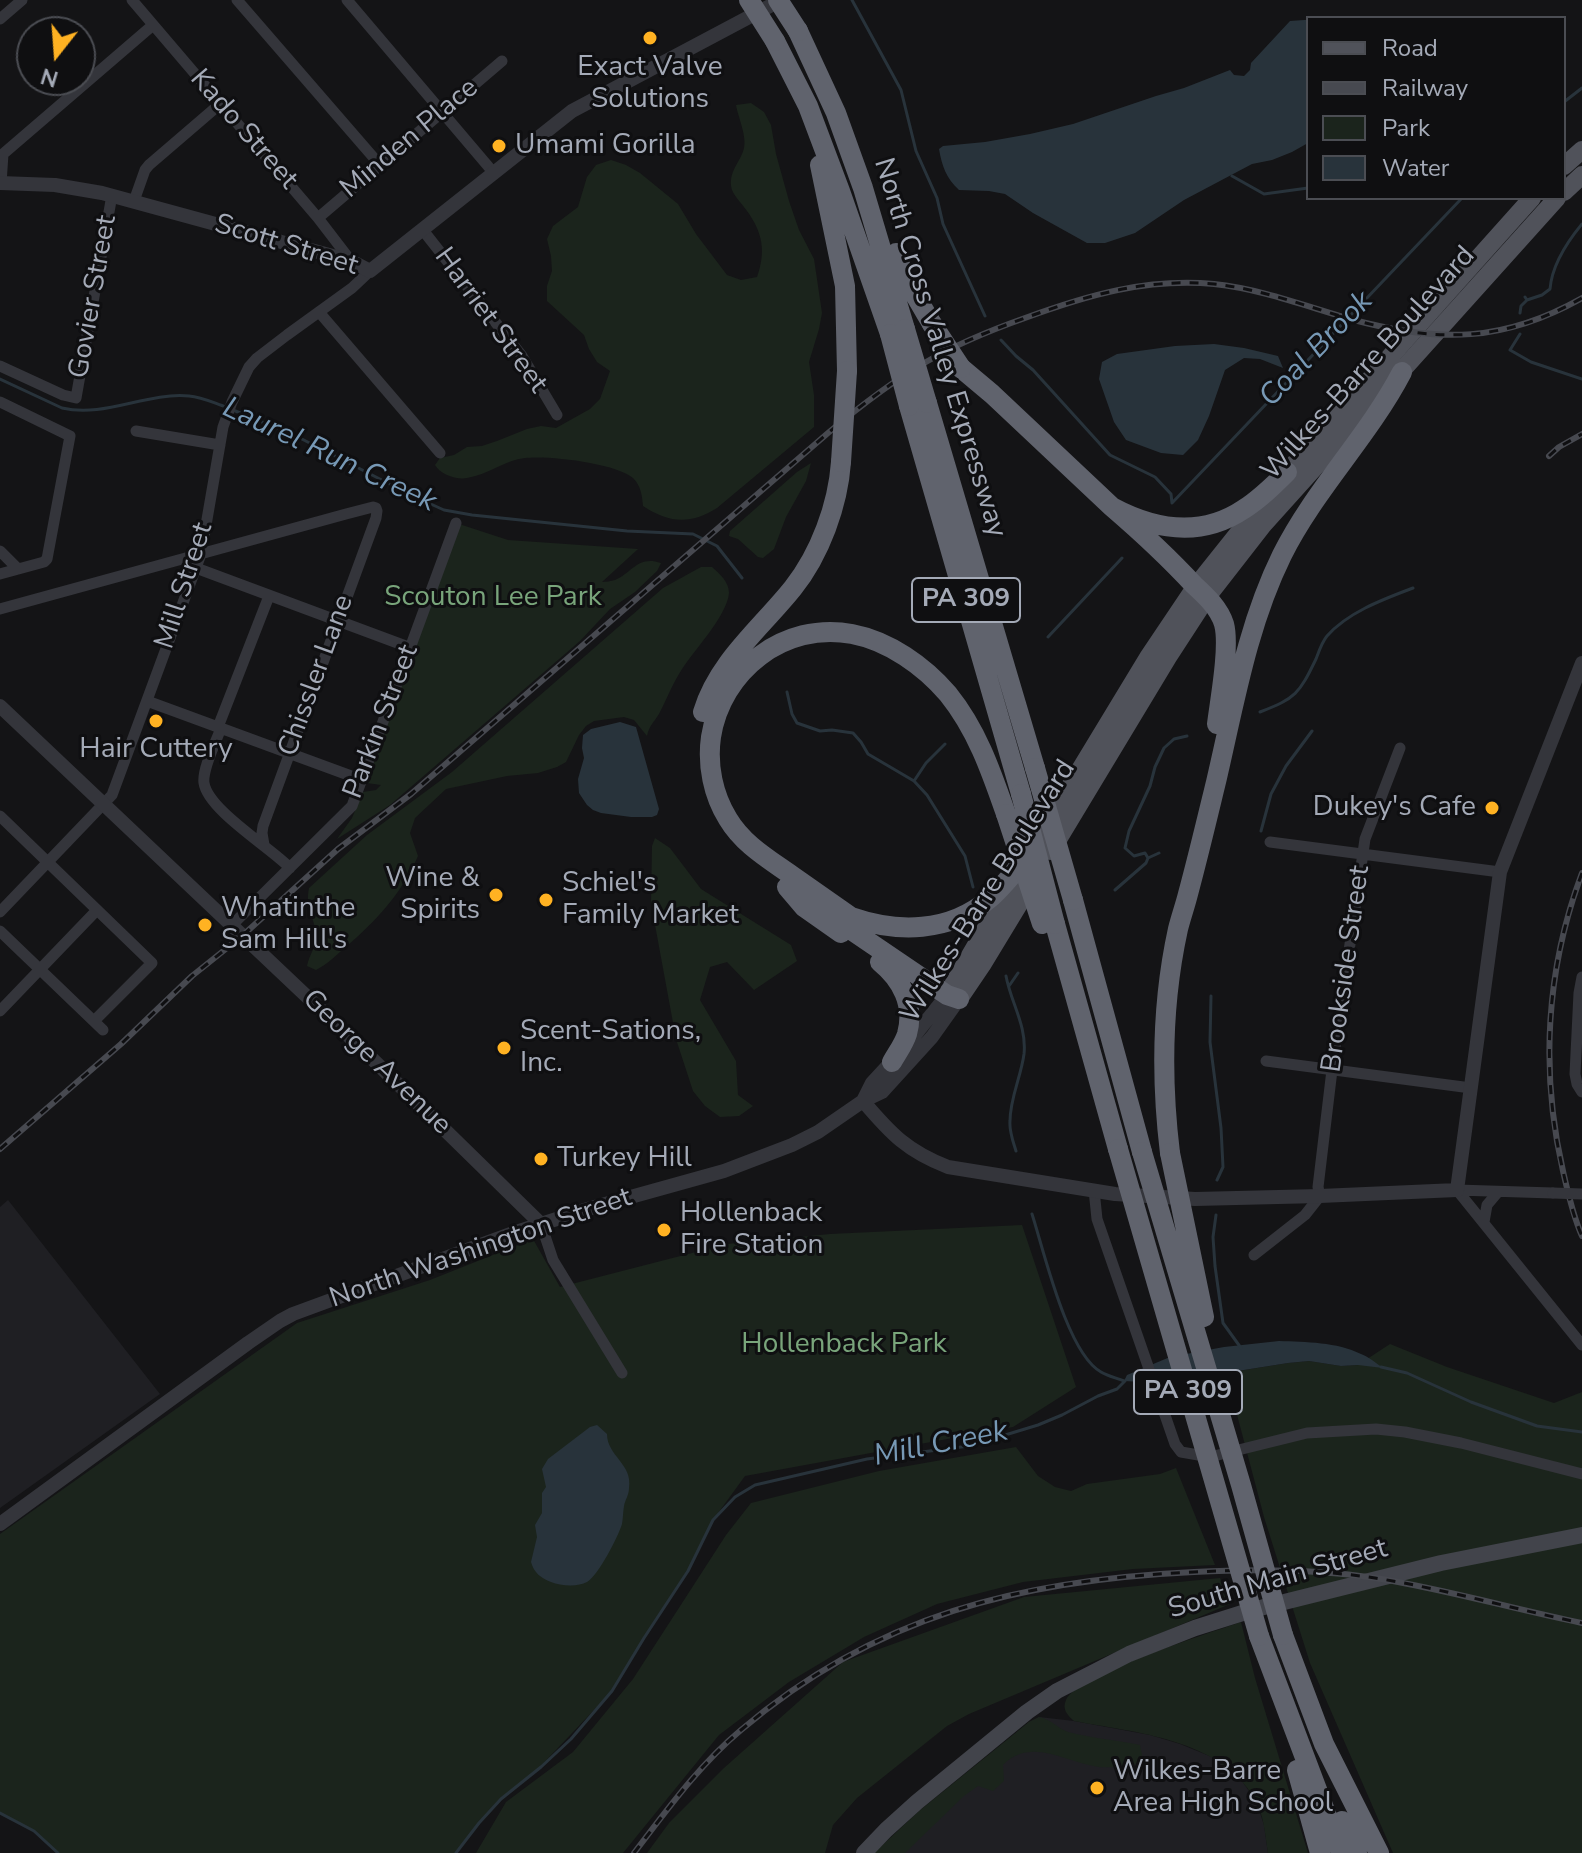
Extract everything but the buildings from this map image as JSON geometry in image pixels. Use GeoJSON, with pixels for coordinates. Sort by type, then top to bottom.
{"type":"FeatureCollection","features":[{"type":"Feature","properties":{"kind":"highway","name":"North Cross Valley Expressway"},"geometry":{"type":"LineString","coordinates":[[749,0],[775,41],[808,106],[898,331]]}},
{"type":"Feature","properties":{"kind":"highway","name":"North Cross Valley Expressway"},"geometry":{"type":"LineString","coordinates":[[780,0],[836,113],[863,188],[1021,794],[1049,928]]}},
{"type":"Feature","properties":{"kind":"highway"},"geometry":{"type":"LineString","coordinates":[[820,77],[862,144],[904,276],[961,368],[1166,555],[1216,608],[1224,624],[1225,651],[1215,742],[1194,869]]}},
{"type":"Feature","properties":{"kind":"highway"},"geometry":{"type":"LineString","coordinates":[[808,106],[845,286],[847,371],[841,462],[833,509],[814,555],[794,587],[718,676],[706,701],[700,722],[700,767],[716,823],[727,841],[738,851],[787,887],[953,993]]}},
{"type":"Feature","properties":{"kind":"highway"},"geometry":{"type":"LineString","coordinates":[[1241,1485],[1170,1153],[1164,1064],[1169,981],[1178,929],[1246,653],[1269,584],[1311,504],[1387,400],[1402,372]]}},
{"type":"Feature","properties":{"kind":"highway","name":"North Cross Valley Expressway"},"geometry":{"type":"LineString","coordinates":[[918,404],[1035,768],[1142,1152],[1241,1485]]}},
{"type":"Feature","properties":{"kind":"highway"},"geometry":{"type":"LineString","coordinates":[[1112,507],[1149,524],[1172,528],[1206,525],[1244,510],[1287,472]]}},
{"type":"Feature","properties":{"kind":"highway"},"geometry":{"type":"LineString","coordinates":[[953,993],[749,845],[729,821],[719,802],[710,764],[710,742],[719,704],[749,663],[772,647],[801,636],[821,633],[844,633],[871,639],[907,658],[946,692],[968,722],[985,755],[1049,928]]}},
{"type":"Feature","properties":{"kind":"highway"},"geometry":{"type":"LineString","coordinates":[[851,917],[900,928],[927,927],[946,922],[986,902],[1027,857]]}},
{"type":"Feature","properties":{"kind":"highway"},"geometry":{"type":"LineString","coordinates":[[787,887],[804,907],[885,965],[902,986],[910,1016],[907,1034],[892,1062]]}},
{"type":"Feature","properties":{"kind":"highway","name":"PA 309"},"geometry":{"type":"LineString","coordinates":[[1049,928],[1115,1139],[1260,1639],[1341,1853]]}},
{"type":"Feature","properties":{"kind":"highway","name":"PA 309"},"geometry":{"type":"LineString","coordinates":[[1241,1485],[1320,1758],[1343,1826],[1357,1853]]}},
{"type":"Feature","properties":{"kind":"highway"},"geometry":{"type":"LineString","coordinates":[[1283,1635],[1324,1744],[1379,1853]]}},
{"type":"Feature","properties":{"kind":"highway"},"geometry":{"type":"LineString","coordinates":[[1260,1639],[1320,1853]]}},
{"type":"Feature","properties":{"kind":"main road"},"geometry":{"type":"LineString","coordinates":[[1566,164],[1582,150]]}},
{"type":"Feature","properties":{"kind":"main road"},"geometry":{"type":"LineString","coordinates":[[1566,190],[1582,175]]}},
{"type":"Feature","properties":{"kind":"main road","name":"Wilkes-Barre Boulevard"},"geometry":{"type":"LineString","coordinates":[[953,993],[1027,857],[1149,656],[1201,591],[1287,472],[1530,200]]}},
{"type":"Feature","properties":{"kind":"main road","name":"Wilkes-Barre Boulevard"},"geometry":{"type":"LineString","coordinates":[[953,993],[982,965],[1168,657],[1201,591],[1555,200]]}},
{"type":"Feature","properties":{"kind":"main road","name":"South Main Street"},"geometry":{"type":"LineString","coordinates":[[864,1853],[917,1802],[1027,1712],[1057,1691],[1129,1654],[1252,1610],[1425,1566],[1582,1535]]}},
{"type":"Feature","properties":{"kind":"street"},"geometry":{"type":"LineString","coordinates":[[0,19],[22,0]]}},
{"type":"Feature","properties":{"kind":"street","name":"Kado Street"},"geometry":{"type":"LineString","coordinates":[[132,0],[335,238],[351,261]]}},
{"type":"Feature","properties":{"kind":"street"},"geometry":{"type":"LineString","coordinates":[[237,0],[380,165]]}},
{"type":"Feature","properties":{"kind":"street"},"geometry":{"type":"LineString","coordinates":[[347,0],[493,172]]}},
{"type":"Feature","properties":{"kind":"street","name":"Scott Street"},"geometry":{"type":"LineString","coordinates":[[1,184],[55,185],[112,195],[351,261],[370,271],[572,111],[780,0]]}},
{"type":"Feature","properties":{"kind":"street"},"geometry":{"type":"LineString","coordinates":[[1,184],[3,154],[153,25]]}},
{"type":"Feature","properties":{"kind":"street","name":"Minden Place"},"geometry":{"type":"LineString","coordinates":[[318,218],[502,61]]}},
{"type":"Feature","properties":{"kind":"street","name":"Govier Street"},"geometry":{"type":"LineString","coordinates":[[134,201],[149,165],[220,104]]}},
{"type":"Feature","properties":{"kind":"street","name":"Govier Street"},"geometry":{"type":"LineString","coordinates":[[0,366],[76,398],[112,195]]}},
{"type":"Feature","properties":{"kind":"street","name":"Harriet Street"},"geometry":{"type":"LineString","coordinates":[[422,229],[522,356],[557,415]]}},
{"type":"Feature","properties":{"kind":"street","name":"Mill Street"},"geometry":{"type":"LineString","coordinates":[[0,912],[112,795],[201,554],[226,417],[249,367],[370,271]]}},
{"type":"Feature","properties":{"kind":"street"},"geometry":{"type":"LineString","coordinates":[[319,312],[440,453]]}},
{"type":"Feature","properties":{"kind":"street"},"geometry":{"type":"LineString","coordinates":[[0,402],[70,436],[47,559],[0,574]]}},
{"type":"Feature","properties":{"kind":"street"},"geometry":{"type":"LineString","coordinates":[[136,431],[220,445]]}},
{"type":"Feature","properties":{"kind":"street","name":"Chissler Lane"},"geometry":{"type":"LineString","coordinates":[[201,554],[373,507],[377,511],[263,826],[264,845]]}},
{"type":"Feature","properties":{"kind":"street","name":"Parkin Street"},"geometry":{"type":"LineString","coordinates":[[231,926],[352,806],[456,523]]}},
{"type":"Feature","properties":{"kind":"street"},"geometry":{"type":"LineString","coordinates":[[0,551],[18,569]]}},
{"type":"Feature","properties":{"kind":"street"},"geometry":{"type":"LineString","coordinates":[[0,609],[201,554]]}},
{"type":"Feature","properties":{"kind":"street"},"geometry":{"type":"LineString","coordinates":[[196,568],[411,648]]}},
{"type":"Feature","properties":{"kind":"street"},"geometry":{"type":"LineString","coordinates":[[269,596],[220,728],[206,771],[205,786],[224,811],[290,868]]}},
{"type":"Feature","properties":{"kind":"street"},"geometry":{"type":"LineString","coordinates":[[1582,663],[1500,872],[1457,1190],[1582,1345]]}},
{"type":"Feature","properties":{"kind":"street"},"geometry":{"type":"LineString","coordinates":[[147,701],[362,780]]}},
{"type":"Feature","properties":{"kind":"street","name":"George Avenue"},"geometry":{"type":"LineString","coordinates":[[0,706],[457,1140],[541,1224]]}},
{"type":"Feature","properties":{"kind":"street","name":"Brookside Street"},"geometry":{"type":"LineString","coordinates":[[1320,1196],[1318,1187],[1332,1070],[1365,839],[1400,748]]}},
{"type":"Feature","properties":{"kind":"street"},"geometry":{"type":"LineString","coordinates":[[0,816],[152,963],[98,1026],[0,931]]}},
{"type":"Feature","properties":{"kind":"street"},"geometry":{"type":"LineString","coordinates":[[1270,842],[1500,872]]}},
{"type":"Feature","properties":{"kind":"street"},"geometry":{"type":"LineString","coordinates":[[0,1011],[97,910]]}},
{"type":"Feature","properties":{"kind":"street"},"geometry":{"type":"LineString","coordinates":[[1582,977],[1575,1074],[1582,1092]]}},
{"type":"Feature","properties":{"kind":"street","name":"Wilkes-Barre Boulevard"},"geometry":{"type":"LineString","coordinates":[[863,1101],[872,1083],[953,993]]}},
{"type":"Feature","properties":{"kind":"street","name":"Wilkes-Barre Boulevard"},"geometry":{"type":"LineString","coordinates":[[863,1101],[882,1092],[910,1064],[932,1037],[953,993]]}},
{"type":"Feature","properties":{"kind":"street"},"geometry":{"type":"LineString","coordinates":[[1266,1061],[1471,1088]]}},
{"type":"Feature","properties":{"kind":"street"},"geometry":{"type":"LineString","coordinates":[[863,1101],[904,1145],[948,1167],[1115,1194],[1195,1199],[1457,1190],[1582,1194]]}},
{"type":"Feature","properties":{"kind":"street","name":"North Washington Street"},"geometry":{"type":"LineString","coordinates":[[0,1524],[293,1314],[541,1224],[758,1159],[818,1132],[863,1101]]}},
{"type":"Feature","properties":{"kind":"street"},"geometry":{"type":"LineString","coordinates":[[1094,1190],[1097,1219],[1175,1444],[1181,1452],[1210,1457],[1307,1433],[1376,1429],[1461,1443],[1582,1474]]}},
{"type":"Feature","properties":{"kind":"street"},"geometry":{"type":"LineString","coordinates":[[1484,1222],[1484,1211],[1498,1192]]}},
{"type":"Feature","properties":{"kind":"street"},"geometry":{"type":"LineString","coordinates":[[1254,1255],[1305,1215],[1320,1196]]}},
{"type":"Feature","properties":{"kind":"street"},"geometry":{"type":"LineString","coordinates":[[541,1224],[553,1260],[622,1373]]}},
{"type":"Feature","properties":{"kind":"shaded area"},"geometry":{"type":"Polygon","coordinates":[[[8,1200],[160,1394],[0,1508],[0,1207],[8,1200]]]}},
{"type":"Feature","properties":{"kind":"shaded area","name":"Wilkes-Barre Area High School"},"geometry":{"type":"Polygon","coordinates":[[[1039,1717],[1150,1735],[1212,1757],[1237,1774],[1256,1801],[1268,1853],[874,1853],[1029,1722],[1039,1717]]]}},
{"type":"Feature","properties":{"kind":"green space"},"geometry":{"type":"Polygon","coordinates":[[[751,103],[764,112],[771,125],[789,201],[814,259],[822,313],[809,362],[814,395],[814,427],[717,508],[689,519],[671,519],[643,506],[642,494],[633,478],[597,464],[535,457],[518,459],[467,478],[444,474],[435,465],[440,458],[527,429],[541,426],[556,428],[590,409],[600,399],[610,371],[597,362],[584,335],[547,301],[547,286],[552,271],[547,239],[553,226],[578,207],[587,177],[596,165],[611,160],[640,173],[678,204],[727,275],[741,280],[757,277],[762,251],[760,235],[733,193],[731,184],[745,143],[736,105],[751,103]]]}},
{"type":"Feature","properties":{"kind":"green space"},"geometry":{"type":"Polygon","coordinates":[[[811,463],[806,481],[786,517],[774,549],[763,558],[758,557],[738,539],[729,536],[730,531],[811,463]]]}},
{"type":"Feature","properties":{"kind":"green space","name":"Scouton Lee Park"},"geometry":{"type":"Polygon","coordinates":[[[456,523],[508,540],[638,549],[602,582],[615,580],[647,561],[661,563],[635,592],[610,609],[580,641],[390,805],[337,839],[352,818],[363,792],[376,790],[381,785],[367,783],[456,523]]]}},
{"type":"Feature","properties":{"kind":"green space"},"geometry":{"type":"Polygon","coordinates":[[[701,567],[712,567],[724,578],[729,589],[727,603],[679,674],[647,736],[634,720],[624,717],[594,721],[579,735],[566,762],[557,767],[446,789],[415,818],[410,833],[418,856],[387,906],[328,962],[316,970],[307,966],[316,938],[308,901],[309,888],[367,835],[452,772],[663,588],[701,567]]]}},
{"type":"Feature","properties":{"kind":"green space"},"geometry":{"type":"Polygon","coordinates":[[[655,838],[670,848],[701,889],[791,945],[797,961],[754,990],[727,962],[710,967],[700,1000],[736,1061],[738,1095],[753,1106],[739,1116],[720,1117],[705,1106],[693,1091],[676,1039],[651,903],[652,846],[655,838]]]}},
{"type":"Feature","properties":{"kind":"green space","name":"Hollenback Park"},"geometry":{"type":"Polygon","coordinates":[[[1022,1225],[1076,1387],[1013,1427],[745,1476],[713,1520],[688,1571],[612,1691],[536,1771],[500,1799],[456,1853],[57,1853],[34,1831],[0,1814],[0,1534],[297,1323],[430,1280],[533,1239],[560,1287],[727,1244],[830,1234],[1022,1225]]]}},
{"type":"Feature","properties":{"kind":"green space"},"geometry":{"type":"Polygon","coordinates":[[[1390,1344],[1554,1403],[1582,1392],[1582,1853],[1393,1853],[1310,1663],[1264,1517],[1226,1373],[1309,1361],[1358,1365],[1390,1344]]]}},
{"type":"Feature","properties":{"kind":"green space"},"geometry":{"type":"Polygon","coordinates":[[[1016,1447],[1038,1476],[1055,1487],[1071,1491],[1087,1484],[1160,1474],[1176,1468],[1215,1565],[1133,1569],[1023,1582],[937,1604],[864,1637],[789,1682],[719,1735],[623,1853],[476,1853],[506,1802],[573,1752],[633,1679],[726,1535],[751,1503],[879,1471],[1016,1447]]]}},
{"type":"Feature","properties":{"kind":"green space"},"geometry":{"type":"Polygon","coordinates":[[[1220,1578],[1230,1604],[947,1726],[857,1798],[833,1825],[825,1853],[647,1853],[669,1823],[724,1768],[843,1662],[1024,1597],[1220,1578]]]}},
{"type":"Feature","properties":{"kind":"green space"},"geometry":{"type":"Polygon","coordinates":[[[1241,1622],[1308,1853],[1268,1853],[1255,1799],[1239,1779],[1220,1763],[1174,1742],[1074,1721],[1065,1709],[1066,1700],[1075,1690],[1094,1678],[1146,1655],[1241,1622]]]}},
{"type":"Feature","properties":{"kind":"green space"},"geometry":{"type":"Polygon","coordinates":[[[1039,1717],[1068,1732],[1140,1745],[1142,1755],[1137,1764],[1109,1767],[1087,1765],[1037,1752],[1014,1757],[1003,1765],[1004,1781],[993,1791],[978,1786],[905,1853],[874,1853],[919,1811],[1039,1717]]]}},
{"type":"Feature","properties":{"kind":"water"},"geometry":{"type":"Polygon","coordinates":[[[1306,20],[1306,144],[1272,160],[1252,164],[1184,200],[1135,233],[1105,243],[1087,243],[1005,194],[959,190],[945,171],[939,149],[943,146],[985,142],[1073,124],[1230,70],[1234,75],[1244,76],[1250,70],[1251,63],[1290,21],[1306,20]]]}},
{"type":"Feature","properties":{"kind":"water"},"geometry":{"type":"Polygon","coordinates":[[[1214,344],[1278,356],[1283,368],[1260,359],[1244,358],[1225,370],[1198,440],[1183,455],[1161,453],[1126,440],[1114,422],[1099,379],[1102,362],[1117,354],[1214,344]]]}},
{"type":"Feature","properties":{"kind":"water"},"geometry":{"type":"Polygon","coordinates":[[[620,722],[636,727],[659,809],[657,815],[652,817],[601,813],[587,805],[579,793],[578,779],[584,758],[583,735],[591,729],[620,722]]]}},
{"type":"Feature","properties":{"kind":"water"},"geometry":{"type":"Polygon","coordinates":[[[1279,1341],[1342,1347],[1364,1355],[1383,1368],[1309,1361],[1162,1383],[1124,1381],[1127,1375],[1170,1357],[1279,1341]]]}},
{"type":"Feature","properties":{"kind":"water"},"geometry":{"type":"Polygon","coordinates":[[[597,1425],[607,1434],[608,1442],[629,1480],[622,1524],[607,1556],[587,1582],[579,1585],[555,1583],[538,1575],[531,1562],[537,1537],[535,1525],[542,1513],[542,1493],[546,1487],[542,1469],[548,1459],[597,1425]]]}},
{"type":"Feature","properties":{"kind":"waterway"},"geometry":{"type":"LineString","coordinates":[[852,0],[901,90],[916,151],[937,198],[943,224],[985,316]]}},
{"type":"Feature","properties":{"kind":"waterway","name":"Coal Brook"},"geometry":{"type":"LineString","coordinates":[[1566,100],[1582,88]]}},
{"type":"Feature","properties":{"kind":"waterway"},"geometry":{"type":"LineString","coordinates":[[1232,176],[1264,194],[1306,188]]}},
{"type":"Feature","properties":{"kind":"waterway","name":"Coal Brook"},"geometry":{"type":"LineString","coordinates":[[1001,340],[1033,370],[1110,455],[1155,477],[1171,494],[1172,503],[1460,200]]}},
{"type":"Feature","properties":{"kind":"waterway"},"geometry":{"type":"LineString","coordinates":[[1527,300],[1550,289],[1557,262],[1582,224]]}},
{"type":"Feature","properties":{"kind":"waterway"},"geometry":{"type":"LineString","coordinates":[[1520,313],[1521,306],[1527,300],[1525,297]]}},
{"type":"Feature","properties":{"kind":"waterway"},"geometry":{"type":"LineString","coordinates":[[1520,334],[1510,350],[1531,362],[1582,379]]}},
{"type":"Feature","properties":{"kind":"waterway","name":"Laurel Run Creek"},"geometry":{"type":"LineString","coordinates":[[0,379],[62,408],[78,410],[110,408],[173,396],[199,398],[226,407]]}},
{"type":"Feature","properties":{"kind":"waterway","name":"Laurel Run Creek"},"geometry":{"type":"LineString","coordinates":[[233,410],[296,436],[444,510],[627,531],[693,534],[717,546],[742,578]]}},
{"type":"Feature","properties":{"kind":"waterway","name":"Coal Brook"},"geometry":{"type":"LineString","coordinates":[[1048,637],[1122,558]]}},
{"type":"Feature","properties":{"kind":"waterway"},"geometry":{"type":"LineString","coordinates":[[1260,712],[1282,703],[1295,693],[1327,636],[1336,627],[1367,607],[1413,588]]}},
{"type":"Feature","properties":{"kind":"waterway","name":"Laurel Run Creek"},"geometry":{"type":"LineString","coordinates":[[787,692],[797,723],[820,731],[853,733],[868,754],[914,781],[927,795],[965,856],[973,887]]}},
{"type":"Feature","properties":{"kind":"waterway"},"geometry":{"type":"LineString","coordinates":[[1261,831],[1271,794],[1286,766],[1312,731]]}},
{"type":"Feature","properties":{"kind":"waterway"},"geometry":{"type":"LineString","coordinates":[[1115,890],[1146,863],[1148,858],[1145,853],[1134,856],[1125,848],[1129,831],[1164,748],[1174,739],[1187,736]]}},
{"type":"Feature","properties":{"kind":"waterway","name":"Coal Brook"},"geometry":{"type":"LineString","coordinates":[[914,781],[945,744]]}},
{"type":"Feature","properties":{"kind":"waterway"},"geometry":{"type":"LineString","coordinates":[[1148,858],[1159,853]]}},
{"type":"Feature","properties":{"kind":"waterway"},"geometry":{"type":"LineString","coordinates":[[1009,986],[1018,973]]}},
{"type":"Feature","properties":{"kind":"waterway","name":"Laurel Run Creek"},"geometry":{"type":"LineString","coordinates":[[1006,976],[1024,1044],[1023,1063],[1010,1112],[1010,1128],[1016,1151]]}},
{"type":"Feature","properties":{"kind":"waterway"},"geometry":{"type":"LineString","coordinates":[[1211,996],[1210,1042],[1223,1167],[1217,1180]]}},
{"type":"Feature","properties":{"kind":"waterway","name":"Laurel Run Creek"},"geometry":{"type":"LineString","coordinates":[[1032,1214],[1058,1300],[1078,1344],[1101,1372],[1124,1381]]}},
{"type":"Feature","properties":{"kind":"waterway"},"geometry":{"type":"LineString","coordinates":[[1216,1215],[1213,1237],[1223,1323],[1241,1348]]}},
{"type":"Feature","properties":{"kind":"waterway","name":"Mill Creek"},"geometry":{"type":"LineString","coordinates":[[1381,1367],[1407,1373],[1471,1402],[1537,1426],[1582,1432]]}},
{"type":"Feature","properties":{"kind":"waterway","name":"Mill Creek"},"geometry":{"type":"LineString","coordinates":[[456,1853],[501,1799],[571,1739],[612,1691],[688,1571],[713,1520],[735,1497],[755,1485],[867,1459],[969,1446],[1038,1425],[1117,1389],[1125,1381]]}},
{"type":"Feature","properties":{"kind":"waterway"},"geometry":{"type":"LineString","coordinates":[[0,1813],[34,1831],[58,1853]]}},
{"type":"Feature","properties":{"kind":"railway"},"geometry":{"type":"LineString","coordinates":[[0,1149],[338,849],[411,794],[828,433],[888,386],[938,355],[1000,327],[1072,302],[1141,286],[1189,283],[1232,286],[1354,320],[1443,335],[1471,334],[1526,323],[1582,298]]}},
{"type":"Feature","properties":{"kind":"railway"},"geometry":{"type":"LineString","coordinates":[[1549,456],[1582,434]]}},
{"type":"Feature","properties":{"kind":"railway"},"geometry":{"type":"LineString","coordinates":[[1582,873],[1570,909],[1554,983],[1549,1058],[1556,1133],[1569,1196],[1582,1236]]}},
{"type":"Feature","properties":{"kind":"railway"},"geometry":{"type":"LineString","coordinates":[[634,1853],[711,1758],[741,1730],[792,1691],[844,1658],[898,1632],[953,1611],[1010,1595],[1130,1576],[1217,1571],[1307,1571],[1401,1583],[1582,1623]]}},
{"type":"Feature","properties":{"kind":"place","name":"Exact Valve Solutions"},"geometry":{"type":"Point","coordinates":[650,38]}},
{"type":"Feature","properties":{"kind":"place","name":"Umami Gorilla"},"geometry":{"type":"Point","coordinates":[499,146]}},
{"type":"Feature","properties":{"kind":"place","name":"Hair Cuttery"},"geometry":{"type":"Point","coordinates":[156,721]}},
{"type":"Feature","properties":{"kind":"place","name":"Dukey's Cafe"},"geometry":{"type":"Point","coordinates":[1492,808]}},
{"type":"Feature","properties":{"kind":"place","name":"Wine & Spirits"},"geometry":{"type":"Point","coordinates":[496,895]}},
{"type":"Feature","properties":{"kind":"place","name":"Schiel's Family Market"},"geometry":{"type":"Point","coordinates":[546,900]}},
{"type":"Feature","properties":{"kind":"place","name":"Whatinthe Sam Hill's"},"geometry":{"type":"Point","coordinates":[205,925]}},
{"type":"Feature","properties":{"kind":"place","name":"Scent-Sations, Inc."},"geometry":{"type":"Point","coordinates":[504,1048]}},
{"type":"Feature","properties":{"kind":"place","name":"Turkey Hill"},"geometry":{"type":"Point","coordinates":[541,1159]}},
{"type":"Feature","properties":{"kind":"place","name":"Hollenback Fire Station"},"geometry":{"type":"Point","coordinates":[664,1230]}},
{"type":"Feature","properties":{"kind":"place","name":"Wilkes-Barre Area High School"},"geometry":{"type":"Point","coordinates":[1097,1788]}}]}
